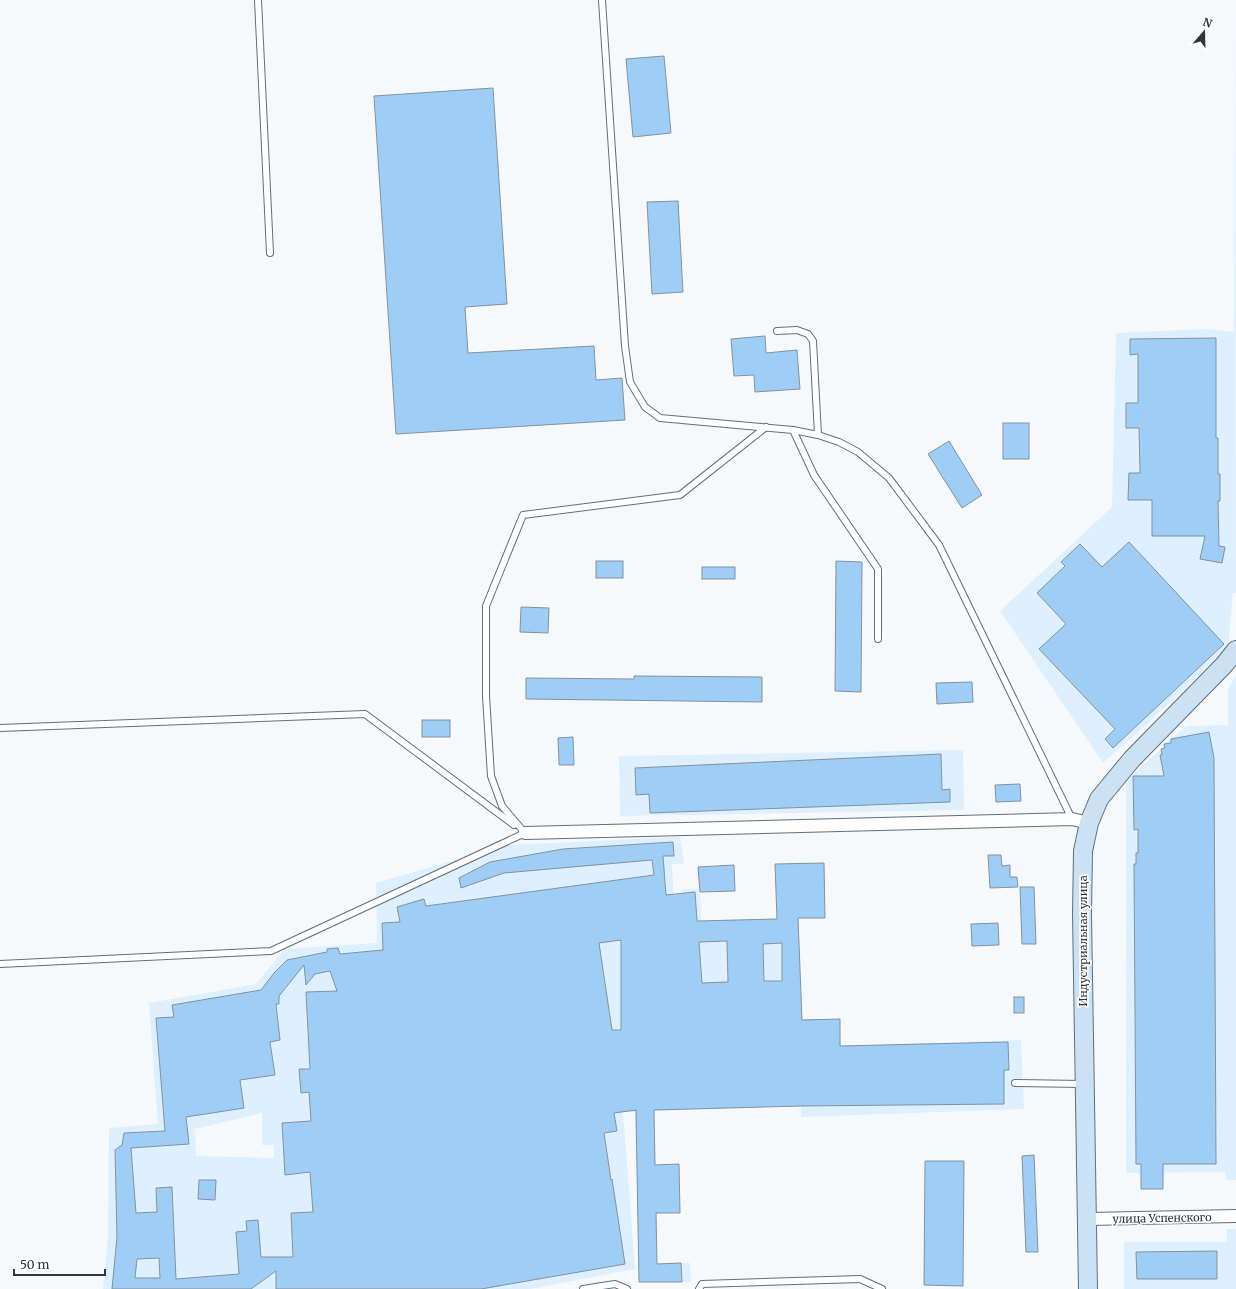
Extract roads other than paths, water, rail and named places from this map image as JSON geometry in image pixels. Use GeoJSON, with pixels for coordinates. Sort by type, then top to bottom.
{"type":"FeatureCollection","features":[{"type":"Feature","properties":{"kind":"street","name":"Индустриальная улица"},"geometry":{"type":"LineString","coordinates":[[1088,1289],[1082,914],[1083,851],[1080,821],[1132,759],[1224,665],[1236,650]]}},
{"type":"Feature","properties":{"kind":"street"},"geometry":{"type":"LineString","coordinates":[[525,833],[1080,821]]}},
{"type":"Feature","properties":{"kind":"street","name":"улица Успенского"},"geometry":{"type":"LineString","coordinates":[[1088,1219],[1236,1216]]}},
{"type":"Feature","properties":{"kind":"lane"},"geometry":{"type":"LineString","coordinates":[[258,0],[270,253]]}},
{"type":"Feature","properties":{"kind":"lane"},"geometry":{"type":"LineString","coordinates":[[602,0],[625,338],[630,382],[645,407],[660,418],[766,427],[818,435],[839,442],[858,452],[888,478],[939,545],[1080,821]]}},
{"type":"Feature","properties":{"kind":"lane"},"geometry":{"type":"LineString","coordinates":[[777,331],[797,330],[808,334],[813,341],[818,435]]}},
{"type":"Feature","properties":{"kind":"lane"},"geometry":{"type":"LineString","coordinates":[[525,833],[502,806],[491,776],[486,696],[486,606],[523,515],[680,496],[766,427]]}},
{"type":"Feature","properties":{"kind":"lane"},"geometry":{"type":"LineString","coordinates":[[793,430],[814,475],[878,569],[878,639]]}},
{"type":"Feature","properties":{"kind":"lane"},"geometry":{"type":"LineString","coordinates":[[0,728],[365,714],[525,833]]}},
{"type":"Feature","properties":{"kind":"lane"},"geometry":{"type":"LineString","coordinates":[[0,964],[271,952],[525,833]]}},
{"type":"Feature","properties":{"kind":"lane"},"geometry":{"type":"LineString","coordinates":[[1015,1084],[1085,1084]]}},
{"type":"Feature","properties":{"kind":"lane"},"geometry":{"type":"LineString","coordinates":[[699,1289],[702,1284],[860,1279],[882,1289]]}},
{"type":"Feature","properties":{"kind":"lane"},"geometry":{"type":"LineString","coordinates":[[583,1289],[616,1284],[627,1289]]}}]}
